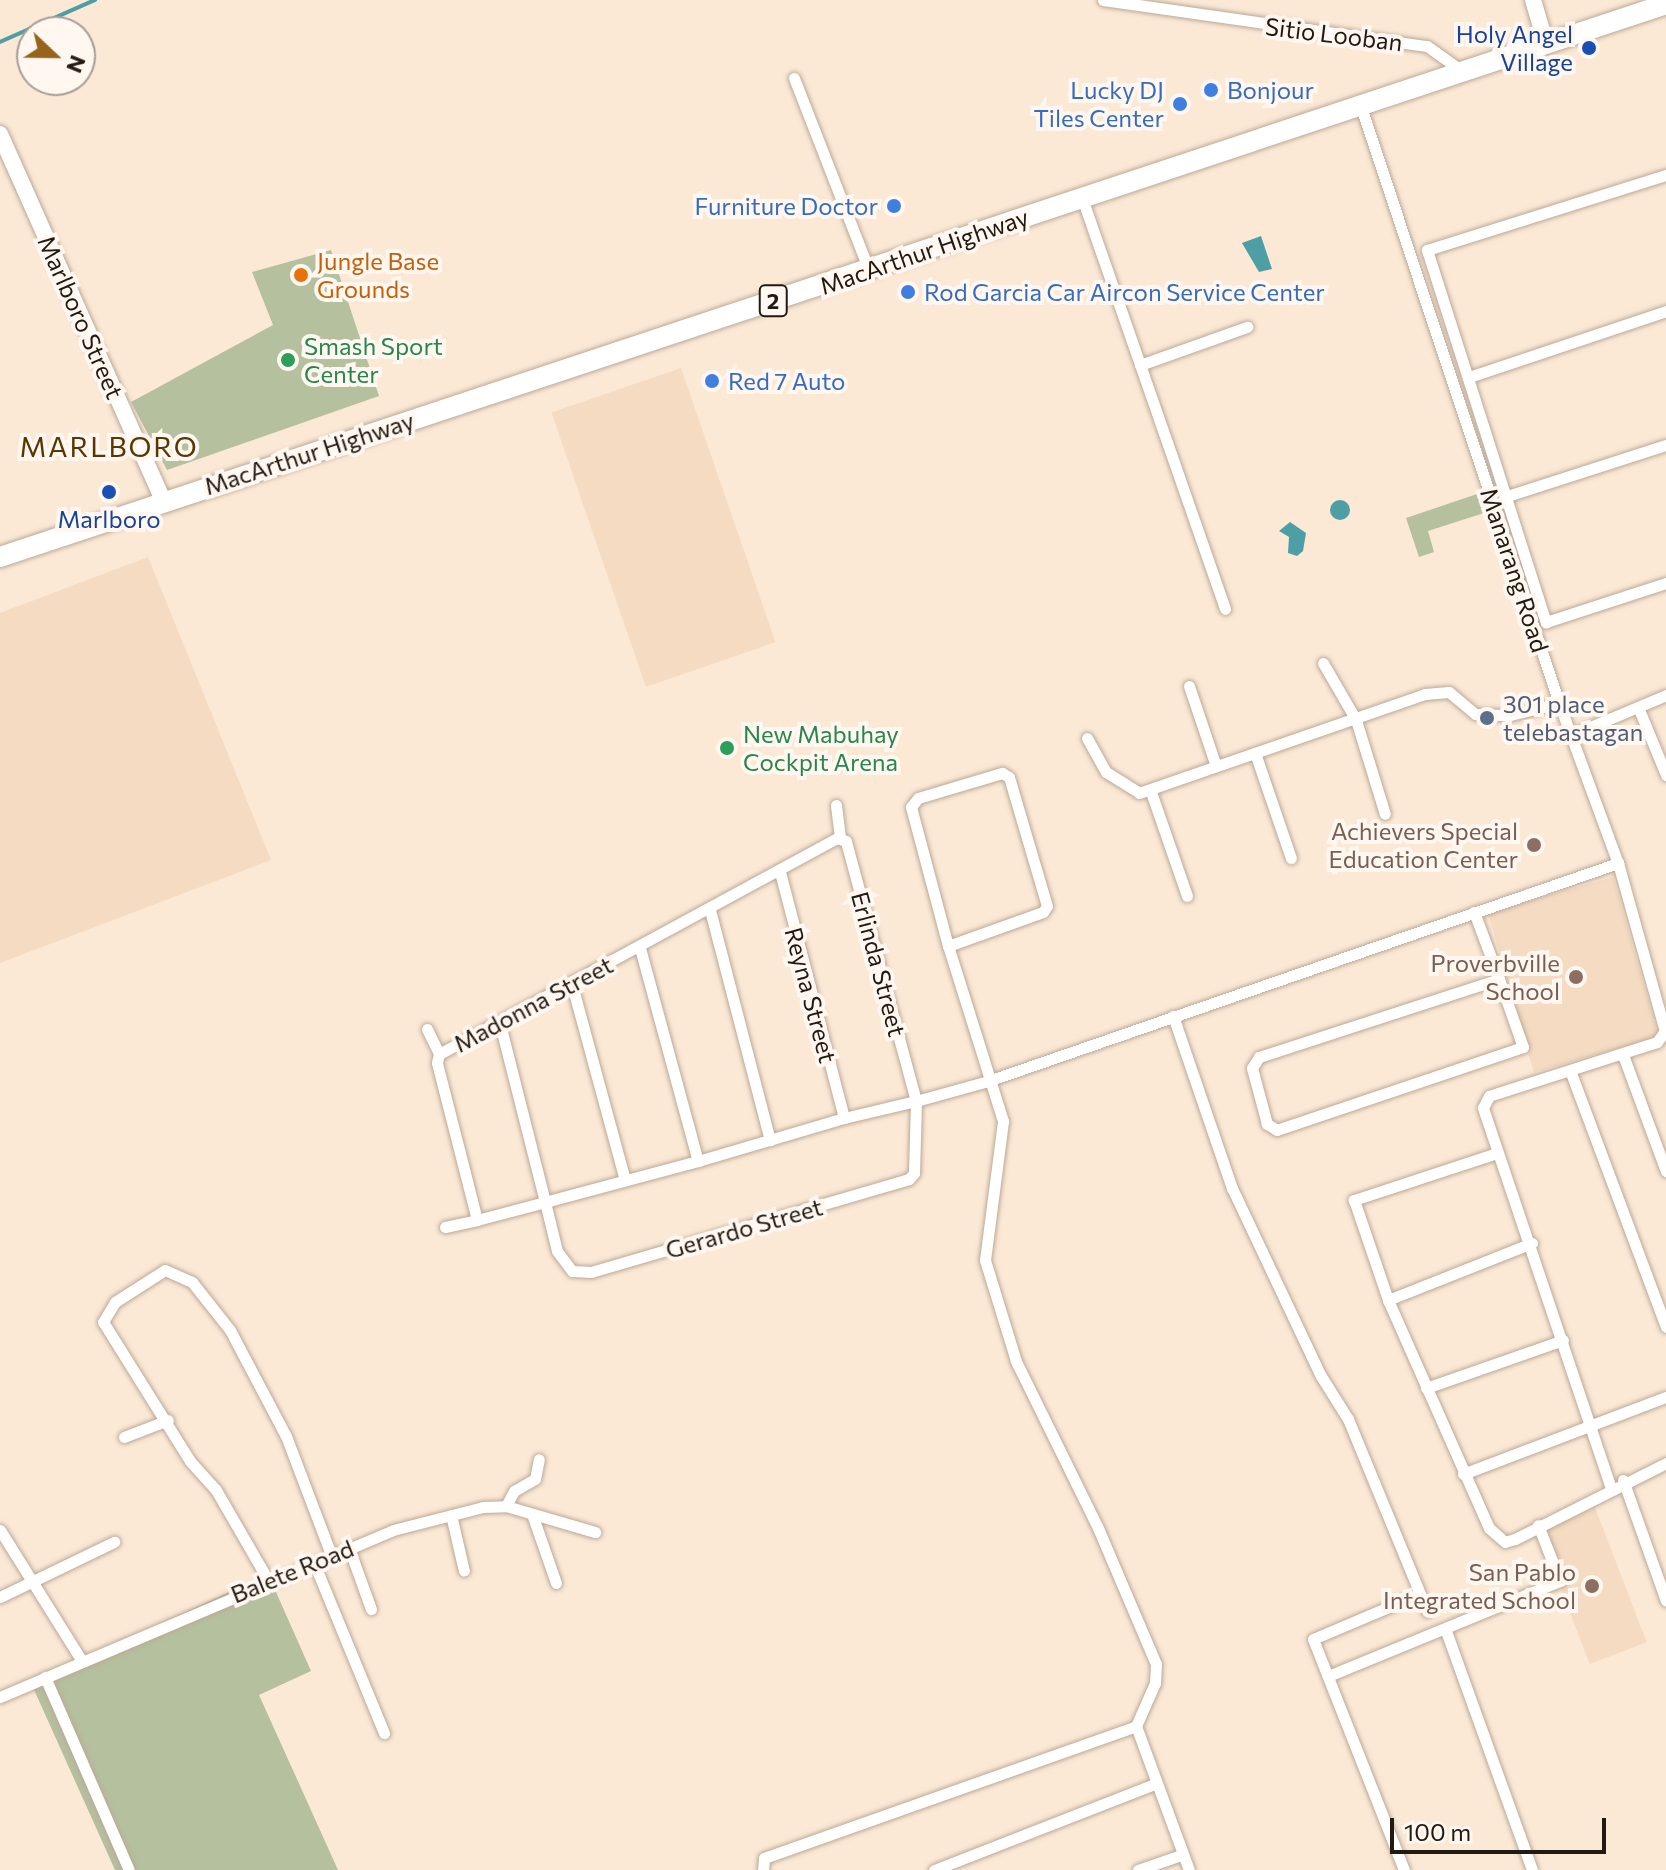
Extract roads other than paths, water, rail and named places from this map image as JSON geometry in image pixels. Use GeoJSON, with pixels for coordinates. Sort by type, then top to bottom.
{"type":"FeatureCollection","features":[{"type":"Feature","properties":{"kind":"highway","name":"MacArthur Highway"},"geometry":{"type":"LineString","coordinates":[[0,557],[163,500],[869,270],[1666,4]]}},
{"type":"Feature","properties":{"kind":"street","name":"Sitio Looban"},"geometry":{"type":"LineString","coordinates":[[1103,0],[1427,46],[1462,71]]}},
{"type":"Feature","properties":{"kind":"street"},"geometry":{"type":"LineString","coordinates":[[1533,0],[1546,44]]}},
{"type":"Feature","properties":{"kind":"street"},"geometry":{"type":"LineString","coordinates":[[794,78],[869,270]]}},
{"type":"Feature","properties":{"kind":"street","name":"Manarang Road"},"geometry":{"type":"LineString","coordinates":[[1360,104],[1559,703],[1618,863],[1664,1037]]}},
{"type":"Feature","properties":{"kind":"street","name":"Marlboro Street"},"geometry":{"type":"LineString","coordinates":[[0,134],[163,500]]}},
{"type":"Feature","properties":{"kind":"street"},"geometry":{"type":"LineString","coordinates":[[1666,175],[1427,250],[1546,622],[1666,583]]}},
{"type":"Feature","properties":{"kind":"street"},"geometry":{"type":"LineString","coordinates":[[1082,198],[1225,609]]}},
{"type":"Feature","properties":{"kind":"street"},"geometry":{"type":"LineString","coordinates":[[1469,377],[1666,311]]}},
{"type":"Feature","properties":{"kind":"street"},"geometry":{"type":"LineString","coordinates":[[1140,365],[1247,327]]}},
{"type":"Feature","properties":{"kind":"street"},"geometry":{"type":"LineString","coordinates":[[1504,497],[1666,445]]}},
{"type":"Feature","properties":{"kind":"street"},"geometry":{"type":"LineString","coordinates":[[1323,663],[1356,720],[1385,814]]}},
{"type":"Feature","properties":{"kind":"street"},"geometry":{"type":"LineString","coordinates":[[1189,686],[1216,766]]}},
{"type":"Feature","properties":{"kind":"street"},"geometry":{"type":"LineString","coordinates":[[1087,738],[1097,762],[1117,782],[1139,793],[1151,792],[1216,766],[1443,691],[1475,714],[1510,715],[1559,703]]}},
{"type":"Feature","properties":{"kind":"street"},"geometry":{"type":"LineString","coordinates":[[1571,735],[1666,695]]}},
{"type":"Feature","properties":{"kind":"street"},"geometry":{"type":"LineString","coordinates":[[1638,707],[1666,775]]}},
{"type":"Feature","properties":{"kind":"street"},"geometry":{"type":"LineString","coordinates":[[1255,753],[1291,858]]}},
{"type":"Feature","properties":{"kind":"street"},"geometry":{"type":"LineString","coordinates":[[948,946],[1046,909],[1009,777],[1002,773],[918,798],[911,807],[948,946],[1003,1121],[985,1260],[990,1285],[1016,1361],[1054,1430],[1156,1664],[1155,1683],[1136,1726],[1189,1870]]}},
{"type":"Feature","properties":{"kind":"street"},"geometry":{"type":"LineString","coordinates":[[1151,792],[1187,896]]}},
{"type":"Feature","properties":{"kind":"street","name":"Erlinda Street"},"geometry":{"type":"LineString","coordinates":[[836,805],[837,838],[846,841],[916,1101]]}},
{"type":"Feature","properties":{"kind":"street","name":"Madonna Street"},"geometry":{"type":"LineString","coordinates":[[477,1220],[439,1075],[439,1054],[572,985],[837,838]]}},
{"type":"Feature","properties":{"kind":"street"},"geometry":{"type":"LineString","coordinates":[[445,1227],[988,1081],[1618,863]]}},
{"type":"Feature","properties":{"kind":"street","name":"Reyna Street"},"geometry":{"type":"LineString","coordinates":[[780,872],[844,1118]]}},
{"type":"Feature","properties":{"kind":"street"},"geometry":{"type":"LineString","coordinates":[[710,910],[770,1140]]}},
{"type":"Feature","properties":{"kind":"street"},"geometry":{"type":"LineString","coordinates":[[1474,912],[1499,979],[1523,1046],[1519,1050],[1277,1130],[1267,1124],[1252,1068],[1259,1057],[1499,979]]}},
{"type":"Feature","properties":{"kind":"street"},"geometry":{"type":"LineString","coordinates":[[640,948],[698,1161]]}},
{"type":"Feature","properties":{"kind":"street"},"geometry":{"type":"LineString","coordinates":[[572,985],[625,1180]]}},
{"type":"Feature","properties":{"kind":"street"},"geometry":{"type":"LineString","coordinates":[[1173,1016],[1232,1188],[1321,1376],[1348,1419],[1427,1611]]}},
{"type":"Feature","properties":{"kind":"street"},"geometry":{"type":"LineString","coordinates":[[500,1024],[545,1202]]}},
{"type":"Feature","properties":{"kind":"street"},"geometry":{"type":"LineString","coordinates":[[427,1029],[439,1054]]}},
{"type":"Feature","properties":{"kind":"street"},"geometry":{"type":"LineString","coordinates":[[1611,1488],[1532,1243],[1497,1153],[1484,1101],[1623,1055],[1664,1037]]}},
{"type":"Feature","properties":{"kind":"street"},"geometry":{"type":"LineString","coordinates":[[1623,1055],[1666,1171]]}},
{"type":"Feature","properties":{"kind":"street"},"geometry":{"type":"LineString","coordinates":[[1571,1073],[1666,1327]]}},
{"type":"Feature","properties":{"kind":"street","name":"Gerardo Street"},"geometry":{"type":"LineString","coordinates":[[545,1202],[564,1263],[572,1271],[591,1272],[909,1179],[917,1159],[916,1101]]}},
{"type":"Feature","properties":{"kind":"street"},"geometry":{"type":"LineString","coordinates":[[1497,1153],[1354,1200],[1388,1300],[1463,1474],[1494,1536],[1505,1542],[1623,1480],[1666,1463]]}},
{"type":"Feature","properties":{"kind":"street"},"geometry":{"type":"LineString","coordinates":[[1388,1300],[1532,1243]]}},
{"type":"Feature","properties":{"kind":"street"},"geometry":{"type":"LineString","coordinates":[[268,1580],[103,1322],[104,1314],[131,1289],[172,1269],[192,1282],[230,1330],[286,1436],[332,1557]]}},
{"type":"Feature","properties":{"kind":"street"},"geometry":{"type":"LineString","coordinates":[[1426,1388],[1563,1340]]}},
{"type":"Feature","properties":{"kind":"street"},"geometry":{"type":"LineString","coordinates":[[1463,1474],[1666,1397]]}},
{"type":"Feature","properties":{"kind":"street"},"geometry":{"type":"LineString","coordinates":[[124,1437],[168,1420]]}},
{"type":"Feature","properties":{"kind":"street"},"geometry":{"type":"LineString","coordinates":[[506,1506],[514,1491],[535,1479],[539,1459]]}},
{"type":"Feature","properties":{"kind":"street"},"geometry":{"type":"LineString","coordinates":[[1623,1480],[1666,1601]]}},
{"type":"Feature","properties":{"kind":"street","name":"Balete Road"},"geometry":{"type":"LineString","coordinates":[[0,1697],[268,1580],[349,1548],[451,1515],[506,1506],[595,1532]]}},
{"type":"Feature","properties":{"kind":"street"},"geometry":{"type":"LineString","coordinates":[[532,1514],[556,1583]]}},
{"type":"Feature","properties":{"kind":"street"},"geometry":{"type":"LineString","coordinates":[[451,1515],[464,1571]]}},
{"type":"Feature","properties":{"kind":"street"},"geometry":{"type":"LineString","coordinates":[[1328,1676],[1446,1631],[1560,1581],[1538,1525]]}},
{"type":"Feature","properties":{"kind":"street"},"geometry":{"type":"LineString","coordinates":[[0,1530],[82,1661]]}},
{"type":"Feature","properties":{"kind":"street"},"geometry":{"type":"LineString","coordinates":[[0,1597],[114,1542]]}},
{"type":"Feature","properties":{"kind":"street"},"geometry":{"type":"LineString","coordinates":[[349,1548],[371,1609]]}},
{"type":"Feature","properties":{"kind":"street"},"geometry":{"type":"LineString","coordinates":[[314,1563],[384,1733]]}},
{"type":"Feature","properties":{"kind":"street"},"geometry":{"type":"LineString","coordinates":[[1404,1870],[1313,1639],[1317,1634],[1419,1594]]}},
{"type":"Feature","properties":{"kind":"street"},"geometry":{"type":"LineString","coordinates":[[1446,1631],[1532,1870]]}},
{"type":"Feature","properties":{"kind":"street"},"geometry":{"type":"LineString","coordinates":[[45,1677],[129,1870]]}},
{"type":"Feature","properties":{"kind":"street"},"geometry":{"type":"LineString","coordinates":[[763,1870],[764,1858],[1136,1726]]}},
{"type":"Feature","properties":{"kind":"street"},"geometry":{"type":"LineString","coordinates":[[934,1870],[1155,1784]]}},
{"type":"Feature","properties":{"kind":"street"},"geometry":{"type":"LineString","coordinates":[[1138,1870],[1181,1855]]}},
{"type":"Feature","properties":{"kind":"water"},"geometry":{"type":"Polygon","coordinates":[[[1261,236],[1272,269],[1259,272],[1242,243],[1261,236]]]}},
{"type":"Feature","properties":{"kind":"water"},"geometry":{"type":"Polygon","coordinates":[[[1340,500],[1347,503],[1350,510],[1347,517],[1340,520],[1333,517],[1330,510],[1333,503],[1340,500]]]}},
{"type":"Feature","properties":{"kind":"water"},"geometry":{"type":"Polygon","coordinates":[[[1290,522],[1306,533],[1303,551],[1297,556],[1288,553],[1289,537],[1279,531],[1290,522]]]}},
{"type":"Feature","properties":{"kind":"waterway"},"geometry":{"type":"LineString","coordinates":[[0,42],[95,0]]}},
{"type":"Feature","properties":{"kind":"place","name":"Holy Angel Village"},"geometry":{"type":"Point","coordinates":[1589,48]}},
{"type":"Feature","properties":{"kind":"place","name":"Bonjour"},"geometry":{"type":"Point","coordinates":[1211,90]}},
{"type":"Feature","properties":{"kind":"place","name":"Lucky DJ Tiles Center"},"geometry":{"type":"Point","coordinates":[1180,104]}},
{"type":"Feature","properties":{"kind":"place","name":"Furniture Doctor"},"geometry":{"type":"Point","coordinates":[894,206]}},
{"type":"Feature","properties":{"kind":"place","name":"Jungle Base Grounds"},"geometry":{"type":"Point","coordinates":[301,275]}},
{"type":"Feature","properties":{"kind":"place","name":"Rod Garcia Car Aircon Service Center"},"geometry":{"type":"Point","coordinates":[908,292]}},
{"type":"Feature","properties":{"kind":"place","name":"Smash Sport Center"},"geometry":{"type":"Point","coordinates":[288,360]}},
{"type":"Feature","properties":{"kind":"place","name":"Red 7 Auto"},"geometry":{"type":"Point","coordinates":[712,381]}},
{"type":"Feature","properties":{"kind":"place","name":"Marlboro"},"geometry":{"type":"Point","coordinates":[109,492]}},
{"type":"Feature","properties":{"kind":"place","name":"301 place telebastagan"},"geometry":{"type":"Point","coordinates":[1487,718]}},
{"type":"Feature","properties":{"kind":"place","name":"New Mabuhay Cockpit Arena"},"geometry":{"type":"Point","coordinates":[727,748]}},
{"type":"Feature","properties":{"kind":"place","name":"Achievers Special Education Center"},"geometry":{"type":"Point","coordinates":[1534,845]}},
{"type":"Feature","properties":{"kind":"place","name":"Proverbville School"},"geometry":{"type":"Point","coordinates":[1576,977]}},
{"type":"Feature","properties":{"kind":"place","name":"San Pablo Integrated School"},"geometry":{"type":"Point","coordinates":[1592,1586]}},
{"type":"Feature","properties":{"kind":"district","name":"MARLBORO"},"geometry":{"type":"Point","coordinates":[109,446]}}]}
